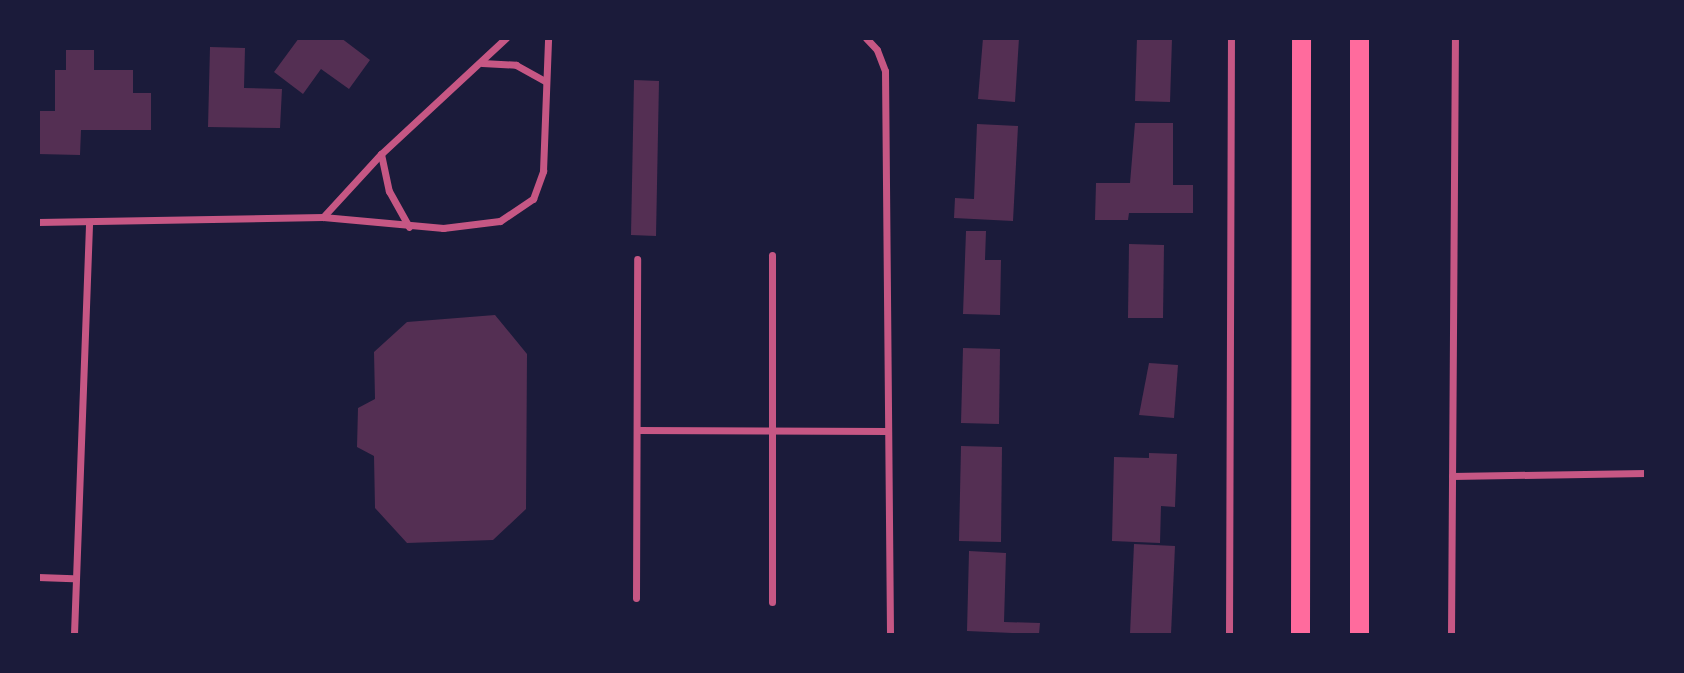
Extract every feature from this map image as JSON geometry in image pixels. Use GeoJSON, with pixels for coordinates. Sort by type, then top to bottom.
{"type":"FeatureCollection","features":[{"type":"Feature","properties":{"kind":"highway"},"geometry":{"type":"LineString","coordinates":[[1300,635],[1301,38]]}},
{"type":"Feature","properties":{"kind":"highway"},"geometry":{"type":"LineString","coordinates":[[1359,38],[1359,635]]}},
{"type":"Feature","properties":{"kind":"street"},"geometry":{"type":"LineString","coordinates":[[323,217],[381,154],[482,64],[506,38]]}},
{"type":"Feature","properties":{"kind":"street"},"geometry":{"type":"LineString","coordinates":[[38,222],[222,215],[323,217],[409,228],[490,223],[512,216],[533,200],[543,171],[548,38]]}},
{"type":"Feature","properties":{"kind":"street"},"geometry":{"type":"LineString","coordinates":[[866,38],[877,50],[885,71],[890,635]]}},
{"type":"Feature","properties":{"kind":"street"},"geometry":{"type":"LineString","coordinates":[[1229,635],[1231,38]]}},
{"type":"Feature","properties":{"kind":"street"},"geometry":{"type":"LineString","coordinates":[[1451,635],[1455,38]]}},
{"type":"Feature","properties":{"kind":"street"},"geometry":{"type":"LineString","coordinates":[[482,64],[516,65],[545,80]]}},
{"type":"Feature","properties":{"kind":"street"},"geometry":{"type":"LineString","coordinates":[[381,154],[389,191],[409,228]]}},
{"type":"Feature","properties":{"kind":"street"},"geometry":{"type":"LineString","coordinates":[[74,635],[73,578],[89,222]]}},
{"type":"Feature","properties":{"kind":"street"},"geometry":{"type":"LineString","coordinates":[[772,255],[772,601]]}},
{"type":"Feature","properties":{"kind":"street"},"geometry":{"type":"LineString","coordinates":[[636,598],[637,259]]}},
{"type":"Feature","properties":{"kind":"street"},"geometry":{"type":"LineString","coordinates":[[636,430],[888,431]]}},
{"type":"Feature","properties":{"kind":"street"},"geometry":{"type":"LineString","coordinates":[[1452,476],[1646,473]]}},
{"type":"Feature","properties":{"kind":"street"},"geometry":{"type":"LineString","coordinates":[[38,577],[73,578]]}},
{"type":"Feature","properties":{"kind":"building"},"geometry":{"type":"Polygon","coordinates":[[[299,38],[341,38],[370,60],[349,89],[321,69],[303,94],[274,72],[299,38]]]}},
{"type":"Feature","properties":{"kind":"building"},"geometry":{"type":"Polygon","coordinates":[[[983,38],[1019,38],[1015,102],[978,99],[983,38]]]}},
{"type":"Feature","properties":{"kind":"building"},"geometry":{"type":"Polygon","coordinates":[[[1137,38],[1172,38],[1170,102],[1135,101],[1137,38]]]}},
{"type":"Feature","properties":{"kind":"building"},"geometry":{"type":"Polygon","coordinates":[[[210,47],[245,48],[244,88],[282,89],[280,128],[208,127],[210,47]]]}},
{"type":"Feature","properties":{"kind":"building"},"geometry":{"type":"Polygon","coordinates":[[[66,50],[94,50],[94,70],[133,70],[133,93],[151,93],[151,130],[81,130],[80,155],[38,154],[38,111],[55,111],[55,70],[66,70],[66,50]]]}},
{"type":"Feature","properties":{"kind":"building"},"geometry":{"type":"Polygon","coordinates":[[[634,80],[659,81],[656,236],[631,235],[634,80]]]}},
{"type":"Feature","properties":{"kind":"building"},"geometry":{"type":"Polygon","coordinates":[[[1135,123],[1173,123],[1173,185],[1193,185],[1193,213],[1129,213],[1128,220],[1095,220],[1096,183],[1130,183],[1135,123]]]}},
{"type":"Feature","properties":{"kind":"building"},"geometry":{"type":"Polygon","coordinates":[[[977,124],[1018,126],[1013,221],[954,218],[955,198],[974,199],[977,124]]]}},
{"type":"Feature","properties":{"kind":"building"},"geometry":{"type":"Polygon","coordinates":[[[966,231],[986,231],[985,260],[1001,260],[1000,315],[963,314],[966,231]]]}},
{"type":"Feature","properties":{"kind":"building"},"geometry":{"type":"Polygon","coordinates":[[[1129,244],[1164,245],[1163,318],[1128,318],[1129,244]]]}},
{"type":"Feature","properties":{"kind":"building"},"geometry":{"type":"Polygon","coordinates":[[[495,315],[527,354],[526,509],[493,540],[407,543],[375,508],[374,456],[357,447],[358,408],[375,399],[374,352],[407,322],[495,315]]]}},
{"type":"Feature","properties":{"kind":"building"},"geometry":{"type":"Polygon","coordinates":[[[963,348],[1000,349],[999,424],[961,423],[963,348]]]}},
{"type":"Feature","properties":{"kind":"building"},"geometry":{"type":"Polygon","coordinates":[[[1149,363],[1178,365],[1174,418],[1139,415],[1149,363]]]}},
{"type":"Feature","properties":{"kind":"building"},"geometry":{"type":"Polygon","coordinates":[[[961,446],[1002,447],[1001,542],[959,541],[961,446]]]}},
{"type":"Feature","properties":{"kind":"building"},"geometry":{"type":"Polygon","coordinates":[[[1149,453],[1177,454],[1175,507],[1161,506],[1160,543],[1112,541],[1114,457],[1149,458],[1149,453]]]}},
{"type":"Feature","properties":{"kind":"building"},"geometry":{"type":"Polygon","coordinates":[[[1134,544],[1175,546],[1171,634],[1130,634],[1134,544]]]}},
{"type":"Feature","properties":{"kind":"building"},"geometry":{"type":"Polygon","coordinates":[[[969,551],[1006,553],[1004,622],[1040,623],[1039,634],[967,631],[969,551]]]}}]}
